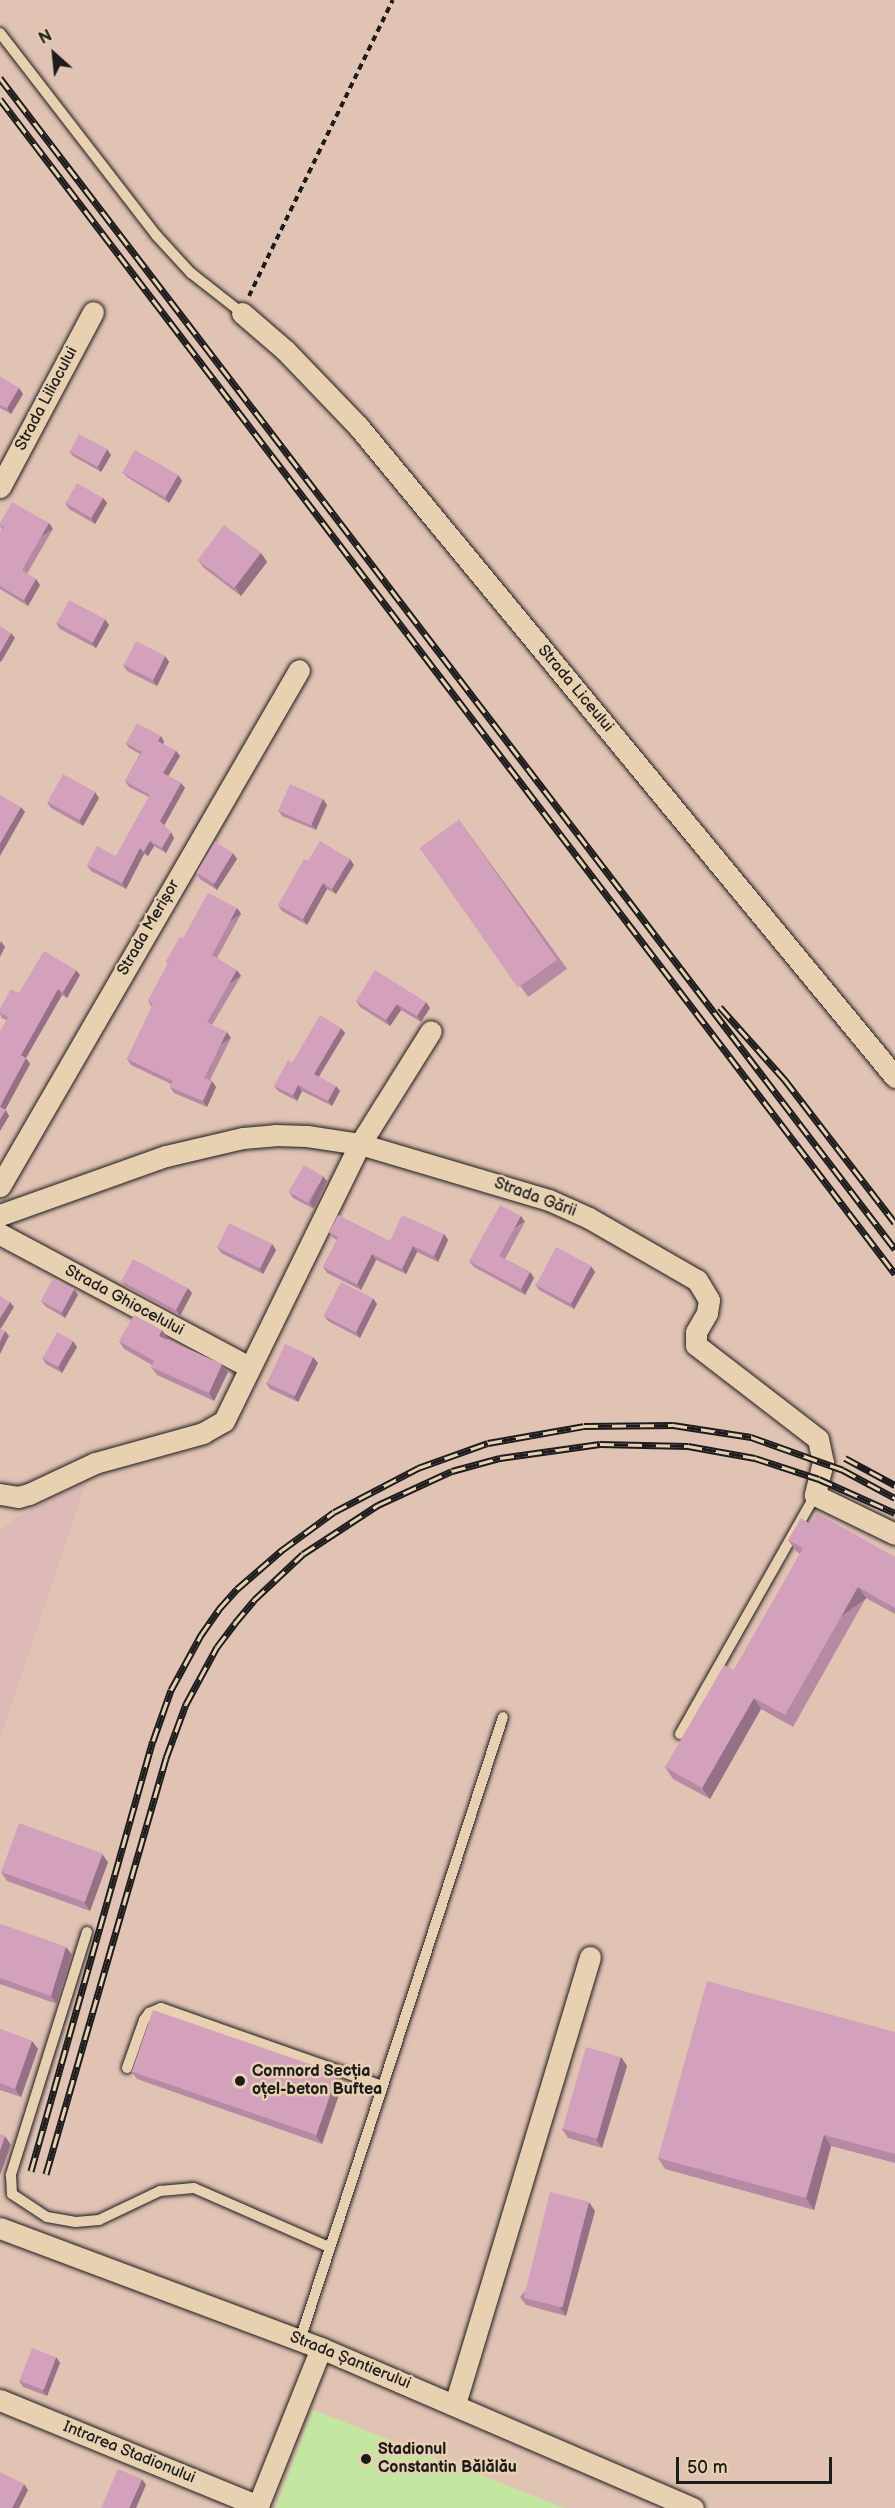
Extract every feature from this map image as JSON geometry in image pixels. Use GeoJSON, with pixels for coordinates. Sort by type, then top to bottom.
{"type":"FeatureCollection","features":[{"type":"Feature","properties":{"kind":"street","name":"Strada Liliacului"},"geometry":{"type":"LineString","coordinates":[[0,487],[93,312]]}},
{"type":"Feature","properties":{"kind":"street","name":"Strada Liceului"},"geometry":{"type":"LineString","coordinates":[[242,313],[286,351],[358,426],[895,1077]]}},
{"type":"Feature","properties":{"kind":"street","name":"Strada Merișor"},"geometry":{"type":"LineString","coordinates":[[0,1186],[299,670]]}},
{"type":"Feature","properties":{"kind":"street"},"geometry":{"type":"LineString","coordinates":[[0,1494],[18,1497],[29,1494],[95,1463],[215,1428],[228,1414],[360,1144],[431,1031]]}},
{"type":"Feature","properties":{"kind":"street","name":"Strada Gării"},"geometry":{"type":"LineString","coordinates":[[0,1215],[165,1156],[243,1138],[307,1136],[360,1144],[549,1200],[590,1218],[697,1280],[709,1300],[707,1313],[696,1332],[696,1345],[818,1439],[823,1462],[815,1495]]}},
{"type":"Feature","properties":{"kind":"street","name":"Strada Ghiocelului"},"geometry":{"type":"LineString","coordinates":[[0,1234],[249,1368]]}},
{"type":"Feature","properties":{"kind":"street"},"geometry":{"type":"LineString","coordinates":[[815,1495],[895,1534]]}},
{"type":"Feature","properties":{"kind":"street"},"geometry":{"type":"LineString","coordinates":[[455,2404],[590,1957]]}},
{"type":"Feature","properties":{"kind":"street","name":"Strada Șantierului"},"geometry":{"type":"LineString","coordinates":[[0,2228],[321,2348],[693,2508]]}},
{"type":"Feature","properties":{"kind":"street","name":"Intrarea Stadionului"},"geometry":{"type":"LineString","coordinates":[[0,2400],[257,2507],[321,2348]]}},
{"type":"Feature","properties":{"kind":"lane"},"geometry":{"type":"LineString","coordinates":[[0,33],[156,235],[191,273],[242,313]]}},
{"type":"Feature","properties":{"kind":"lane"},"geometry":{"type":"LineString","coordinates":[[680,1734],[815,1495]]}},
{"type":"Feature","properties":{"kind":"lane"},"geometry":{"type":"LineString","coordinates":[[300,2340],[503,1717]]}},
{"type":"Feature","properties":{"kind":"lane"},"geometry":{"type":"LineString","coordinates":[[87,1932],[11,2175],[12,2194],[47,2217],[76,2222],[99,2220],[160,2191],[194,2188],[329,2247]]}},
{"type":"Feature","properties":{"kind":"lane"},"geometry":{"type":"LineString","coordinates":[[127,2068],[144,2020],[149,2013],[160,2008],[382,2086]]}},
{"type":"Feature","properties":{"kind":"path"},"geometry":{"type":"LineString","coordinates":[[242,313],[261,269],[393,0]]}},
{"type":"Feature","properties":{"kind":"shaded area"},"geometry":{"type":"Polygon","coordinates":[[[86,1483],[0,1739],[0,1531],[17,1517],[86,1483]]]}},
{"type":"Feature","properties":{"kind":"green space","name":"Stadionul Constantin Bălălău"},"geometry":{"type":"Polygon","coordinates":[[[313,2410],[565,2508],[275,2508],[313,2410]]]}},
{"type":"Feature","properties":{"kind":"building"},"geometry":{"type":"Polygon","coordinates":[[[0,377],[19,388],[7,408],[0,405],[0,377]]]}},
{"type":"Feature","properties":{"kind":"building"},"geometry":{"type":"Polygon","coordinates":[[[79,434],[107,449],[98,467],[70,452],[79,434]]]}},
{"type":"Feature","properties":{"kind":"building"},"geometry":{"type":"Polygon","coordinates":[[[135,450],[178,475],[165,498],[122,473],[135,450]]]}},
{"type":"Feature","properties":{"kind":"building"},"geometry":{"type":"Polygon","coordinates":[[[77,483],[103,498],[91,518],[66,503],[77,483]]]}},
{"type":"Feature","properties":{"kind":"building"},"geometry":{"type":"Polygon","coordinates":[[[12,502],[49,523],[22,570],[36,579],[24,600],[0,586],[0,533],[4,527],[0,523],[12,502]]]}},
{"type":"Feature","properties":{"kind":"building"},"geometry":{"type":"Polygon","coordinates":[[[224,525],[261,553],[234,588],[198,560],[224,525]]]}},
{"type":"Feature","properties":{"kind":"building"},"geometry":{"type":"Polygon","coordinates":[[[69,600],[105,619],[93,642],[57,623],[69,600]]]}},
{"type":"Feature","properties":{"kind":"building"},"geometry":{"type":"Polygon","coordinates":[[[0,626],[11,633],[0,652],[0,626]]]}},
{"type":"Feature","properties":{"kind":"building"},"geometry":{"type":"Polygon","coordinates":[[[136,641],[165,656],[153,680],[124,665],[136,641]]]}},
{"type":"Feature","properties":{"kind":"building"},"geometry":{"type":"Polygon","coordinates":[[[137,723],[161,736],[158,741],[176,751],[163,773],[181,783],[160,821],[171,832],[162,848],[150,841],[144,851],[140,848],[122,883],[87,865],[97,846],[116,856],[150,795],[125,781],[142,752],[126,743],[137,723]]]}},
{"type":"Feature","properties":{"kind":"building"},"geometry":{"type":"Polygon","coordinates":[[[63,774],[95,792],[80,820],[47,802],[63,774]]]}},
{"type":"Feature","properties":{"kind":"building"},"geometry":{"type":"Polygon","coordinates":[[[290,784],[323,799],[311,825],[278,810],[290,784]]]}},
{"type":"Feature","properties":{"kind":"building"},"geometry":{"type":"Polygon","coordinates":[[[0,795],[21,807],[0,843],[0,795]]]}},
{"type":"Feature","properties":{"kind":"building"},"geometry":{"type":"Polygon","coordinates":[[[459,820],[557,960],[518,988],[420,848],[459,820]]]}},
{"type":"Feature","properties":{"kind":"building"},"geometry":{"type":"Polygon","coordinates":[[[320,841],[350,859],[332,889],[323,883],[303,919],[278,905],[304,859],[308,861],[320,841]]]}},
{"type":"Feature","properties":{"kind":"building"},"geometry":{"type":"Polygon","coordinates":[[[215,842],[233,853],[214,884],[196,873],[215,842]]]}},
{"type":"Feature","properties":{"kind":"building"},"geometry":{"type":"Polygon","coordinates":[[[208,893],[237,908],[212,955],[237,970],[207,1022],[227,1032],[204,1078],[212,1081],[203,1101],[170,1087],[173,1081],[127,1059],[153,1004],[148,1001],[169,962],[166,961],[180,937],[183,938],[208,893]]]}},
{"type":"Feature","properties":{"kind":"building"},"geometry":{"type":"Polygon","coordinates":[[[44,951],[76,970],[63,992],[58,989],[21,1055],[26,1058],[0,1106],[0,1031],[8,1017],[0,1013],[0,1009],[11,989],[19,993],[44,951]]]}},
{"type":"Feature","properties":{"kind":"building"},"geometry":{"type":"Polygon","coordinates":[[[375,970],[426,1002],[417,1016],[397,1004],[386,1020],[356,1001],[375,970]]]}},
{"type":"Feature","properties":{"kind":"building"},"geometry":{"type":"Polygon","coordinates":[[[320,1015],[341,1028],[314,1074],[336,1086],[328,1101],[298,1085],[293,1095],[274,1086],[288,1060],[292,1063],[320,1015]]]}},
{"type":"Feature","properties":{"kind":"building"},"geometry":{"type":"Polygon","coordinates":[[[0,1107],[6,1110],[0,1119],[0,1107]]]}},
{"type":"Feature","properties":{"kind":"building"},"geometry":{"type":"Polygon","coordinates":[[[304,1165],[323,1176],[308,1203],[288,1192],[304,1165]]]}},
{"type":"Feature","properties":{"kind":"building"},"geometry":{"type":"Polygon","coordinates":[[[500,1205],[521,1216],[499,1256],[530,1272],[521,1289],[469,1261],[500,1205]]]}},
{"type":"Feature","properties":{"kind":"building"},"geometry":{"type":"Polygon","coordinates":[[[338,1215],[390,1241],[402,1215],[444,1234],[434,1256],[413,1246],[402,1269],[372,1254],[357,1284],[323,1267],[338,1237],[329,1232],[338,1215]]]}},
{"type":"Feature","properties":{"kind":"building"},"geometry":{"type":"Polygon","coordinates":[[[229,1223],[272,1244],[260,1268],[217,1247],[229,1223]]]}},
{"type":"Feature","properties":{"kind":"building"},"geometry":{"type":"Polygon","coordinates":[[[556,1247],[591,1266],[571,1304],[536,1285],[556,1247]]]}},
{"type":"Feature","properties":{"kind":"building"},"geometry":{"type":"Polygon","coordinates":[[[133,1259],[188,1288],[176,1310],[121,1281],[133,1259]]]}},
{"type":"Feature","properties":{"kind":"building"},"geometry":{"type":"Polygon","coordinates":[[[53,1278],[74,1289],[62,1312],[41,1301],[53,1278]]]}},
{"type":"Feature","properties":{"kind":"building"},"geometry":{"type":"Polygon","coordinates":[[[341,1282],[373,1298],[356,1332],[324,1316],[341,1282]]]}},
{"type":"Feature","properties":{"kind":"building"},"geometry":{"type":"Polygon","coordinates":[[[0,1296],[10,1302],[0,1318],[0,1296]]]}},
{"type":"Feature","properties":{"kind":"building"},"geometry":{"type":"Polygon","coordinates":[[[134,1315],[162,1330],[159,1336],[222,1364],[209,1393],[151,1367],[154,1361],[119,1341],[134,1315]]]}},
{"type":"Feature","properties":{"kind":"building"},"geometry":{"type":"Polygon","coordinates":[[[0,1328],[5,1331],[0,1341],[0,1328]]]}},
{"type":"Feature","properties":{"kind":"building"},"geometry":{"type":"Polygon","coordinates":[[[57,1332],[73,1341],[58,1367],[42,1358],[57,1332]]]}},
{"type":"Feature","properties":{"kind":"building"},"geometry":{"type":"Polygon","coordinates":[[[285,1344],[313,1357],[295,1396],[267,1383],[285,1344]]]}},
{"type":"Feature","properties":{"kind":"building"},"geometry":{"type":"Polygon","coordinates":[[[817,1513],[895,1557],[895,1608],[858,1587],[785,1715],[754,1698],[702,1788],[665,1767],[724,1665],[734,1670],[803,1548],[788,1540],[801,1518],[810,1524],[817,1513]]]}},
{"type":"Feature","properties":{"kind":"building"},"geometry":{"type":"Polygon","coordinates":[[[19,1823],[103,1853],[85,1902],[1,1872],[19,1823]]]}},
{"type":"Feature","properties":{"kind":"building"},"geometry":{"type":"Polygon","coordinates":[[[0,1924],[66,1947],[51,1996],[0,1978],[0,1924]]]}},
{"type":"Feature","properties":{"kind":"building"},"geometry":{"type":"Polygon","coordinates":[[[707,1981],[895,2032],[895,2154],[824,2135],[806,2198],[658,2158],[707,1981]]]}},
{"type":"Feature","properties":{"kind":"building","name":"Comnord Secția oțel-beton Buftea"},"geometry":{"type":"Polygon","coordinates":[[[153,2010],[337,2073],[316,2135],[132,2071],[153,2010]]]}},
{"type":"Feature","properties":{"kind":"building"},"geometry":{"type":"Polygon","coordinates":[[[0,2029],[32,2041],[15,2089],[0,2083],[0,2029]]]}},
{"type":"Feature","properties":{"kind":"building"},"geometry":{"type":"Polygon","coordinates":[[[586,2047],[621,2057],[597,2139],[563,2129],[586,2047]]]}},
{"type":"Feature","properties":{"kind":"building"},"geometry":{"type":"Polygon","coordinates":[[[0,2134],[5,2136],[0,2150],[0,2134]]]}},
{"type":"Feature","properties":{"kind":"building"},"geometry":{"type":"Polygon","coordinates":[[[550,2192],[589,2202],[562,2307],[524,2298],[550,2192]]]}},
{"type":"Feature","properties":{"kind":"building"},"geometry":{"type":"Polygon","coordinates":[[[32,2348],[56,2357],[44,2390],[19,2381],[32,2348]]]}},
{"type":"Feature","properties":{"kind":"building"},"geometry":{"type":"Polygon","coordinates":[[[118,2469],[142,2479],[129,2508],[101,2508],[118,2469]]]}},
{"type":"Feature","properties":{"kind":"building"},"geometry":{"type":"Polygon","coordinates":[[[0,2472],[24,2484],[12,2508],[0,2508],[0,2472]]]}},
{"type":"Feature","properties":{"kind":"railway"},"geometry":{"type":"LineString","coordinates":[[0,78],[895,1249]]}},
{"type":"Feature","properties":{"kind":"railway"},"geometry":{"type":"LineString","coordinates":[[0,99],[895,1274]]}},
{"type":"Feature","properties":{"kind":"railway"},"geometry":{"type":"LineString","coordinates":[[720,1007],[785,1080],[895,1223]]}},
{"type":"Feature","properties":{"kind":"railway"},"geometry":{"type":"LineString","coordinates":[[31,2171],[153,1741],[171,1690],[201,1635],[219,1609],[237,1589],[282,1550],[334,1512],[418,1468],[488,1443],[584,1426],[673,1425],[751,1437],[843,1470],[895,1498]]}},
{"type":"Feature","properties":{"kind":"railway"},"geometry":{"type":"LineString","coordinates":[[46,2174],[166,1758],[186,1704],[217,1647],[235,1623],[254,1600],[303,1554],[378,1505],[452,1471],[500,1458],[600,1444],[688,1446],[755,1458],[819,1479],[895,1513]]}},
{"type":"Feature","properties":{"kind":"railway"},"geometry":{"type":"LineString","coordinates":[[845,1458],[895,1485]]}},
{"type":"Feature","properties":{"kind":"place","name":"Comnord Secția oțel-beton Buftea"},"geometry":{"type":"Point","coordinates":[240,2081]}},
{"type":"Feature","properties":{"kind":"place","name":"Stadionul Constantin Bălălău"},"geometry":{"type":"Point","coordinates":[366,2459]}}]}
